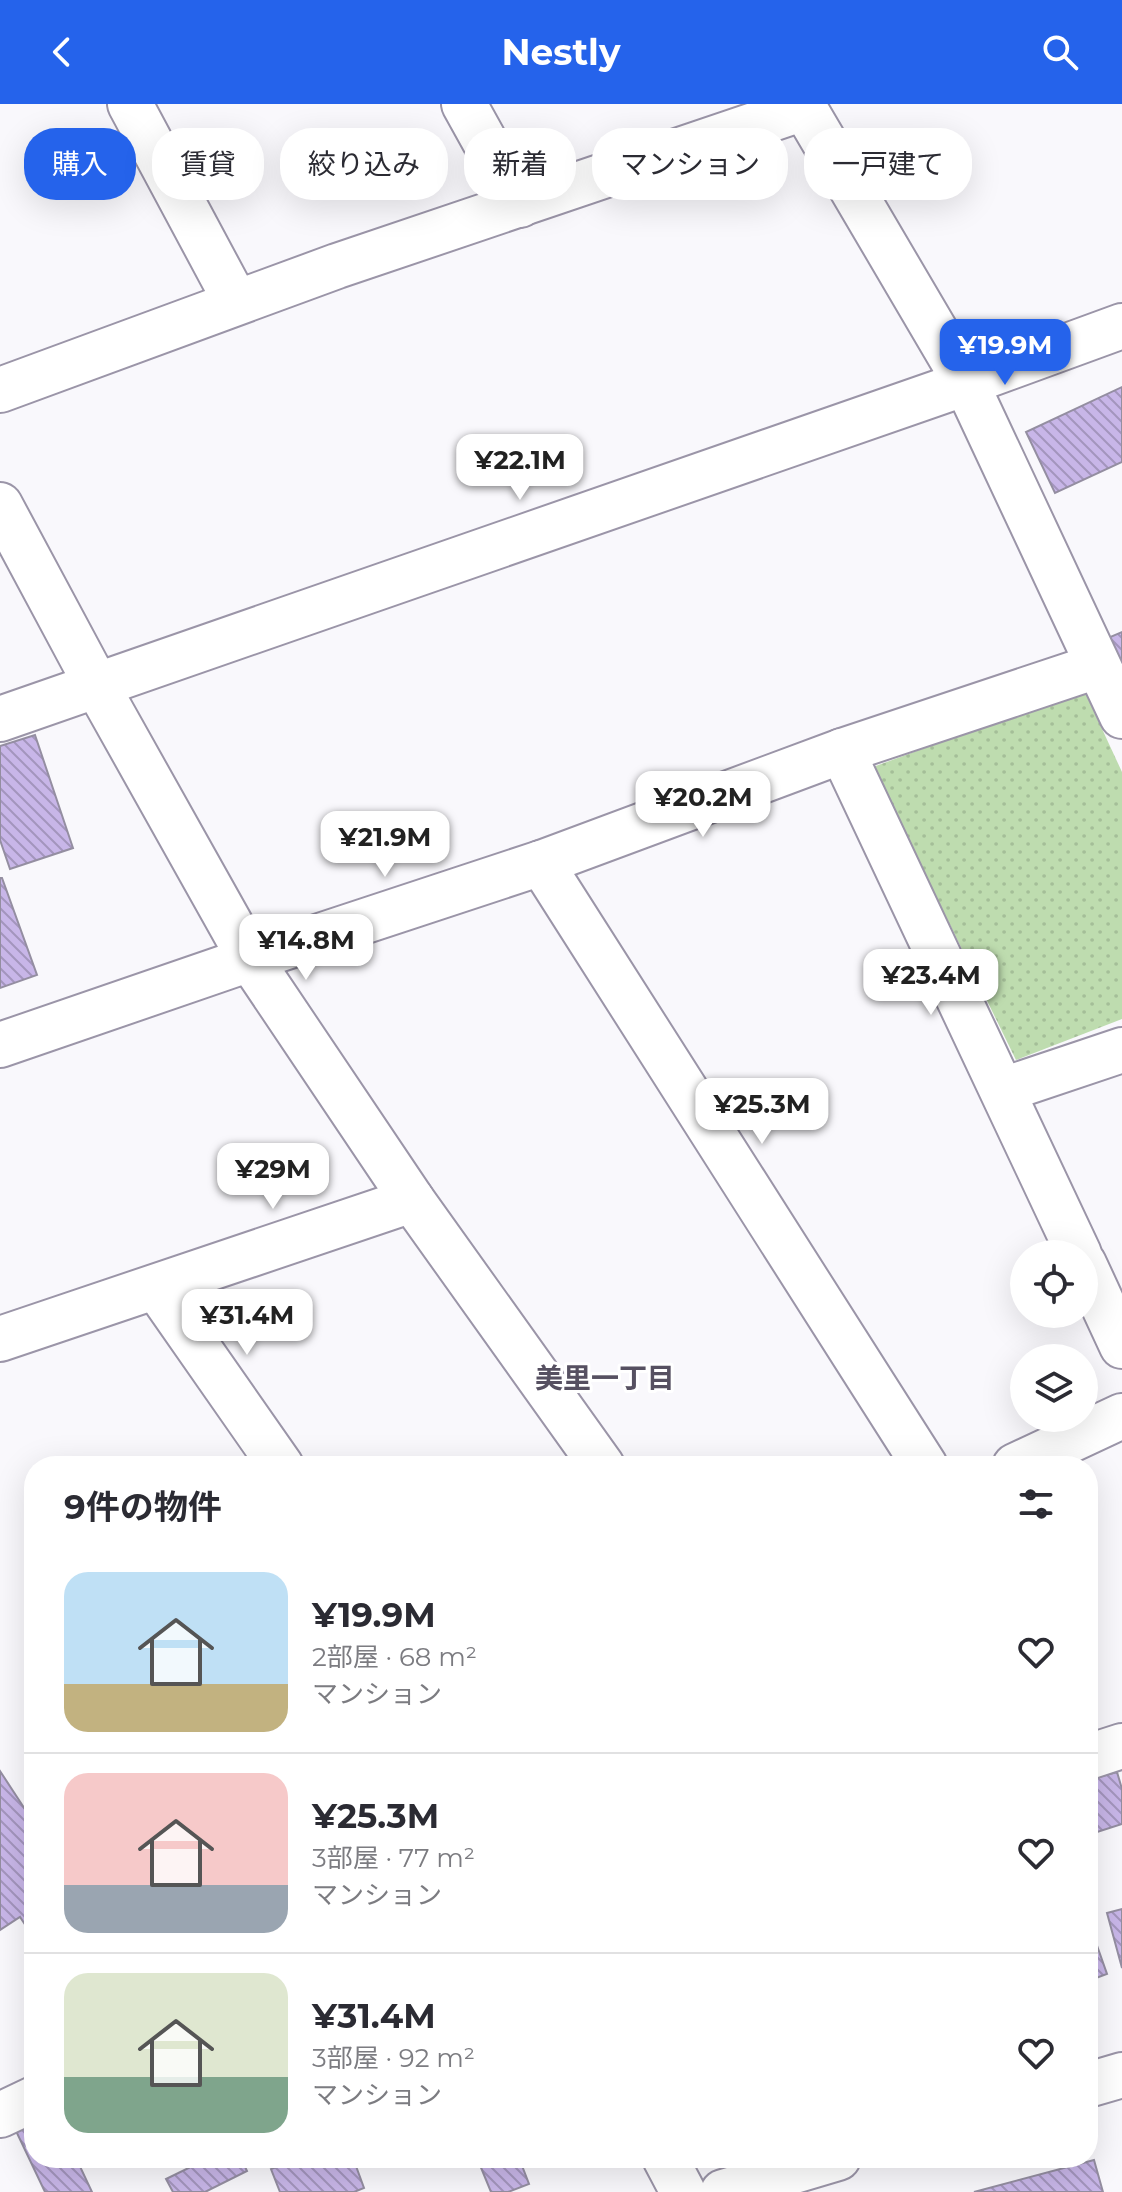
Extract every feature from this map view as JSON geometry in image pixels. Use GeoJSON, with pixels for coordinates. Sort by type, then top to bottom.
{"type":"FeatureCollection","features":[{"type":"Feature","properties":{"kind":"street"},"geometry":{"type":"LineString","coordinates":[[130,104],[236,302]]}},
{"type":"Feature","properties":{"kind":"street"},"geometry":{"type":"LineString","coordinates":[[464,104],[520,205]]}},
{"type":"Feature","properties":{"kind":"street"},"geometry":{"type":"LineString","coordinates":[[0,390],[236,302],[803,106],[966,383],[1122,716]]}},
{"type":"Feature","properties":{"kind":"street"},"geometry":{"type":"LineString","coordinates":[[0,719],[1122,326]]}},
{"type":"Feature","properties":{"kind":"street"},"geometry":{"type":"LineString","coordinates":[[0,505],[250,959],[412,1200],[595,1456]]}},
{"type":"Feature","properties":{"kind":"street"},"geometry":{"type":"LineString","coordinates":[[0,1045],[541,863],[842,751],[1097,666]]}},
{"type":"Feature","properties":{"kind":"street"},"geometry":{"type":"LineString","coordinates":[[842,751],[1073,1240]]}},
{"type":"Feature","properties":{"kind":"street"},"geometry":{"type":"LineString","coordinates":[[541,863],[919,1456]]}},
{"type":"Feature","properties":{"kind":"street"},"geometry":{"type":"LineString","coordinates":[[1003,1090],[1122,1050]]}},
{"type":"Feature","properties":{"kind":"street"},"geometry":{"type":"LineString","coordinates":[[0,1339],[412,1200]]}},
{"type":"Feature","properties":{"kind":"street"},"geometry":{"type":"LineString","coordinates":[[156,1287],[274,1456]]}},
{"type":"Feature","properties":{"kind":"street"},"geometry":{"type":"LineString","coordinates":[[1098,1294],[1122,1346]]}},
{"type":"Feature","properties":{"kind":"street"},"geometry":{"type":"LineString","coordinates":[[1036,1456],[1122,1416]]}},
{"type":"Feature","properties":{"kind":"street"},"geometry":{"type":"LineString","coordinates":[[1098,1754],[1122,1746]]}},
{"type":"Feature","properties":{"kind":"street"},"geometry":{"type":"LineString","coordinates":[[1098,2082],[1122,2075]]}},
{"type":"Feature","properties":{"kind":"street"},"geometry":{"type":"LineString","coordinates":[[0,2115],[24,2104]]}},
{"type":"Feature","properties":{"kind":"street"},"geometry":{"type":"LineString","coordinates":[[670,2168],[683,2192]]}},
{"type":"Feature","properties":{"kind":"street"},"geometry":{"type":"LineString","coordinates":[[723,2192],[804,2168]]}},
{"type":"Feature","properties":{"kind":"green space"},"geometry":{"type":"Polygon","coordinates":[[[1084,690],[1122,772],[1122,1019],[1016,1060],[873,767],[1084,690]]]}},
{"type":"Feature","properties":{"kind":"building"},"geometry":{"type":"Polygon","coordinates":[[[1122,387],[1122,462],[1055,493],[1026,432],[1122,387]]]}},
{"type":"Feature","properties":{"kind":"building"},"geometry":{"type":"Polygon","coordinates":[[[1122,632],[1122,667],[1108,638],[1122,632]]]}},
{"type":"Feature","properties":{"kind":"building"},"geometry":{"type":"Polygon","coordinates":[[[35,735],[73,848],[10,869],[0,840],[0,746],[35,735]]]}},
{"type":"Feature","properties":{"kind":"building"},"geometry":{"type":"Polygon","coordinates":[[[0,878],[37,975],[0,988],[0,878]]]}},
{"type":"Feature","properties":{"kind":"building"},"geometry":{"type":"Polygon","coordinates":[[[0,1771],[24,1808],[24,1923],[20,1917],[0,1930],[0,1771]]]}},
{"type":"Feature","properties":{"kind":"building"},"geometry":{"type":"Polygon","coordinates":[[[1117,1772],[1122,1789],[1122,1824],[1098,1832],[1098,1777],[1117,1772]]]}},
{"type":"Feature","properties":{"kind":"building"},"geometry":{"type":"Polygon","coordinates":[[[1122,1909],[1122,1968],[1107,1913],[1122,1909]]]}},
{"type":"Feature","properties":{"kind":"building"},"geometry":{"type":"Polygon","coordinates":[[[1098,1948],[1107,1974],[1098,1977],[1098,1948]]]}},
{"type":"Feature","properties":{"kind":"building"},"geometry":{"type":"Polygon","coordinates":[[[24,2127],[24,2148],[16,2131],[24,2127]]]}},
{"type":"Feature","properties":{"kind":"building"},"geometry":{"type":"Polygon","coordinates":[[[34,2168],[81,2168],[92,2192],[45,2192],[34,2168]]]}},
{"type":"Feature","properties":{"kind":"building"},"geometry":{"type":"Polygon","coordinates":[[[189,2168],[246,2168],[247,2171],[205,2192],[173,2192],[166,2179],[189,2168]]]}},
{"type":"Feature","properties":{"kind":"building"},"geometry":{"type":"Polygon","coordinates":[[[357,2168],[364,2188],[354,2192],[280,2192],[271,2169],[357,2168]]]}},
{"type":"Feature","properties":{"kind":"building"},"geometry":{"type":"Polygon","coordinates":[[[481,2168],[523,2168],[529,2184],[508,2192],[491,2192],[481,2168]]]}},
{"type":"Feature","properties":{"kind":"building"},"geometry":{"type":"Polygon","coordinates":[[[1064,2168],[1096,2168],[1103,2192],[974,2192],[1064,2168]]]}},
{"type":"Feature","properties":{"kind":"district","name":"美里一丁目"},"geometry":{"type":"Point","coordinates":[605,1378]}}]}
